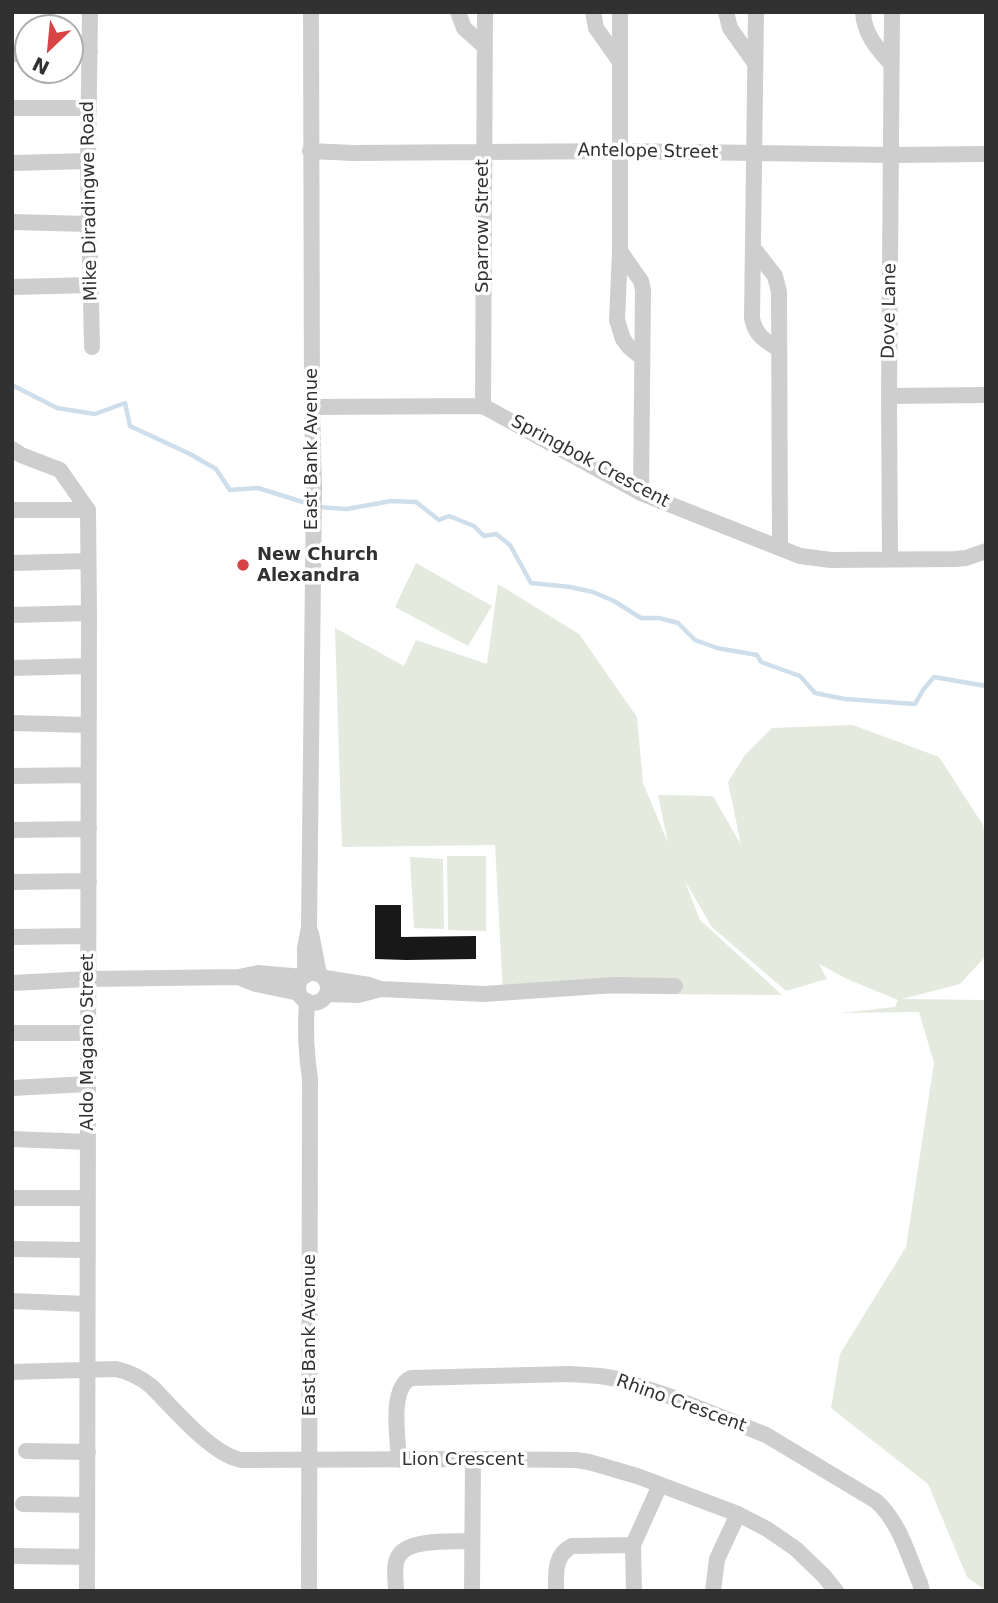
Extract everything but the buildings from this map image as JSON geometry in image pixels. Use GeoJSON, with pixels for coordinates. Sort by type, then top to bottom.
{"type":"FeatureCollection","features":[{"type":"Feature","properties":{"kind":"street","name":"Mike Diradingwe Road"},"geometry":{"type":"LineString","coordinates":[[90,12],[88,161],[92,347]]}},
{"type":"Feature","properties":{"kind":"street","name":"East Bank Avenue"},"geometry":{"type":"LineString","coordinates":[[309,1591],[310,1079],[313,987],[305,948],[309,928],[314,489],[311,12]]}},
{"type":"Feature","properties":{"kind":"street"},"geometry":{"type":"LineString","coordinates":[[458,12],[464,28],[484,46]]}},
{"type":"Feature","properties":{"kind":"street","name":"Sparrow Street"},"geometry":{"type":"LineString","coordinates":[[483,406],[485,12]]}},
{"type":"Feature","properties":{"kind":"street"},"geometry":{"type":"LineString","coordinates":[[593,12],[596,29],[620,62]]}},
{"type":"Feature","properties":{"kind":"street"},"geometry":{"type":"LineString","coordinates":[[620,12],[620,251],[617,320],[619,330],[629,347],[642,358]]}},
{"type":"Feature","properties":{"kind":"street"},"geometry":{"type":"LineString","coordinates":[[726,12],[730,28],[754,62]]}},
{"type":"Feature","properties":{"kind":"street"},"geometry":{"type":"LineString","coordinates":[[756,12],[752,318],[761,337],[779,349]]}},
{"type":"Feature","properties":{"kind":"street"},"geometry":{"type":"LineString","coordinates":[[863,12],[871,40],[891,64]]}},
{"type":"Feature","properties":{"kind":"street","name":"Dove Lane"},"geometry":{"type":"LineString","coordinates":[[890,559],[892,12]]}},
{"type":"Feature","properties":{"kind":"street"},"geometry":{"type":"LineString","coordinates":[[84,51],[90,51]]}},
{"type":"Feature","properties":{"kind":"street"},"geometry":{"type":"LineString","coordinates":[[12,108],[89,108]]}},
{"type":"Feature","properties":{"kind":"street","name":"Antelope Street"},"geometry":{"type":"LineString","coordinates":[[310,151],[986,154]]}},
{"type":"Feature","properties":{"kind":"street"},"geometry":{"type":"LineString","coordinates":[[12,163],[88,161]]}},
{"type":"Feature","properties":{"kind":"street"},"geometry":{"type":"LineString","coordinates":[[12,222],[89,224]]}},
{"type":"Feature","properties":{"kind":"street"},"geometry":{"type":"LineString","coordinates":[[754,249],[775,276],[780,304],[780,548]]}},
{"type":"Feature","properties":{"kind":"street"},"geometry":{"type":"LineString","coordinates":[[620,251],[642,285],[641,493]]}},
{"type":"Feature","properties":{"kind":"street"},"geometry":{"type":"LineString","coordinates":[[14,287],[90,285]]}},
{"type":"Feature","properties":{"kind":"street"},"geometry":{"type":"LineString","coordinates":[[889,396],[986,395]]}},
{"type":"Feature","properties":{"kind":"street","name":"Springbok Crescent"},"geometry":{"type":"LineString","coordinates":[[312,407],[483,406],[641,493],[813,559],[955,559],[986,551]]}},
{"type":"Feature","properties":{"kind":"street"},"geometry":{"type":"LineString","coordinates":[[12,449],[60,470],[88,510]]}},
{"type":"Feature","properties":{"kind":"street"},"geometry":{"type":"LineString","coordinates":[[12,510],[88,510]]}},
{"type":"Feature","properties":{"kind":"street","name":"Aldo Magano Street"},"geometry":{"type":"LineString","coordinates":[[87,1591],[88,510]]}},
{"type":"Feature","properties":{"kind":"street"},"geometry":{"type":"LineString","coordinates":[[12,563],[88,561]]}},
{"type":"Feature","properties":{"kind":"street"},"geometry":{"type":"LineString","coordinates":[[12,615],[89,613]]}},
{"type":"Feature","properties":{"kind":"street"},"geometry":{"type":"LineString","coordinates":[[12,668],[89,666]]}},
{"type":"Feature","properties":{"kind":"street"},"geometry":{"type":"LineString","coordinates":[[12,723],[89,725]]}},
{"type":"Feature","properties":{"kind":"street"},"geometry":{"type":"LineString","coordinates":[[12,776],[88,775]]}},
{"type":"Feature","properties":{"kind":"street"},"geometry":{"type":"LineString","coordinates":[[12,830],[89,830]]}},
{"type":"Feature","properties":{"kind":"street"},"geometry":{"type":"LineString","coordinates":[[12,882],[89,881]]}},
{"type":"Feature","properties":{"kind":"street"},"geometry":{"type":"LineString","coordinates":[[12,937],[88,936]]}},
{"type":"Feature","properties":{"kind":"street"},"geometry":{"type":"LineString","coordinates":[[12,983],[239,977],[256,984],[313,987],[369,985],[381,989],[484,993],[614,985],[674,986]]}},
{"type":"Feature","properties":{"kind":"street"},"geometry":{"type":"LineString","coordinates":[[12,1033],[88,1033]]}},
{"type":"Feature","properties":{"kind":"street"},"geometry":{"type":"LineString","coordinates":[[12,1088],[88,1084]]}},
{"type":"Feature","properties":{"kind":"street"},"geometry":{"type":"LineString","coordinates":[[12,1139],[88,1142]]}},
{"type":"Feature","properties":{"kind":"street"},"geometry":{"type":"LineString","coordinates":[[12,1198],[88,1198]]}},
{"type":"Feature","properties":{"kind":"street"},"geometry":{"type":"LineString","coordinates":[[12,1249],[87,1250]]}},
{"type":"Feature","properties":{"kind":"street"},"geometry":{"type":"LineString","coordinates":[[12,1301],[87,1304]]}},
{"type":"Feature","properties":{"kind":"street","name":"Lion Crescent"},"geometry":{"type":"LineString","coordinates":[[12,1372],[116,1369],[128,1371],[151,1386],[213,1447],[226,1456],[241,1460],[576,1460],[602,1465],[738,1514],[767,1529],[796,1549],[824,1576],[835,1591]]}},
{"type":"Feature","properties":{"kind":"street","name":"Rhino Crescent"},"geometry":{"type":"LineString","coordinates":[[399,1460],[398,1394],[406,1380],[411,1378],[569,1374],[618,1379],[766,1435],[876,1500],[893,1521],[922,1591]]}},
{"type":"Feature","properties":{"kind":"street"},"geometry":{"type":"LineString","coordinates":[[26,1451],[88,1452]]}},
{"type":"Feature","properties":{"kind":"street"},"geometry":{"type":"LineString","coordinates":[[472,1591],[473,1459]]}},
{"type":"Feature","properties":{"kind":"street"},"geometry":{"type":"LineString","coordinates":[[634,1591],[633,1545],[660,1485]]}},
{"type":"Feature","properties":{"kind":"street"},"geometry":{"type":"LineString","coordinates":[[23,1504],[87,1505]]}},
{"type":"Feature","properties":{"kind":"street"},"geometry":{"type":"LineString","coordinates":[[713,1591],[717,1559],[738,1514]]}},
{"type":"Feature","properties":{"kind":"street"},"geometry":{"type":"LineString","coordinates":[[396,1591],[396,1560],[402,1551],[416,1544],[472,1541]]}},
{"type":"Feature","properties":{"kind":"street"},"geometry":{"type":"LineString","coordinates":[[556,1591],[557,1565],[565,1549],[585,1545],[633,1545]]}},
{"type":"Feature","properties":{"kind":"street"},"geometry":{"type":"LineString","coordinates":[[15,1556],[87,1557]]}},
{"type":"Feature","properties":{"kind":"shaded area"},"geometry":{"type":"Polygon","coordinates":[[[416,563],[492,606],[468,646],[395,607],[416,563]]]}},
{"type":"Feature","properties":{"kind":"shaded area"},"geometry":{"type":"Polygon","coordinates":[[[498,584],[579,634],[637,717],[643,783],[668,843],[658,795],[713,796],[741,845],[728,782],[745,755],[772,728],[853,725],[939,757],[983,825],[986,838],[986,956],[960,984],[902,999],[986,1000],[986,1591],[967,1577],[928,1484],[831,1408],[840,1354],[906,1247],[934,1063],[919,1012],[840,1013],[895,1007],[898,1000],[819,964],[827,979],[786,991],[712,927],[684,879],[700,920],[782,995],[503,993],[495,845],[342,847],[335,628],[404,666],[416,640],[487,664],[498,584]]]}},
{"type":"Feature","properties":{"kind":"shaded area"},"geometry":{"type":"Polygon","coordinates":[[[447,856],[486,856],[486,931],[448,930],[447,856]]]}},
{"type":"Feature","properties":{"kind":"shaded area"},"geometry":{"type":"Polygon","coordinates":[[[410,857],[443,859],[444,929],[414,928],[410,857]]]}},
{"type":"Feature","properties":{"kind":"waterway"},"geometry":{"type":"LineString","coordinates":[[12,385],[57,408],[95,414],[125,403],[130,426],[216,469],[230,490],[258,488],[319,507],[331,508],[347,509],[391,501],[416,502],[439,520],[449,516],[474,526],[484,536],[496,534],[510,545],[531,583],[593,592],[641,618],[659,618],[678,623],[695,640],[717,648],[757,655],[761,662],[800,676],[815,693],[845,699],[915,704],[934,677],[986,686]]}},
{"type":"Feature","properties":{"kind":"place","name":"New Church Alexandra"},"geometry":{"type":"Point","coordinates":[243,565]}}]}
